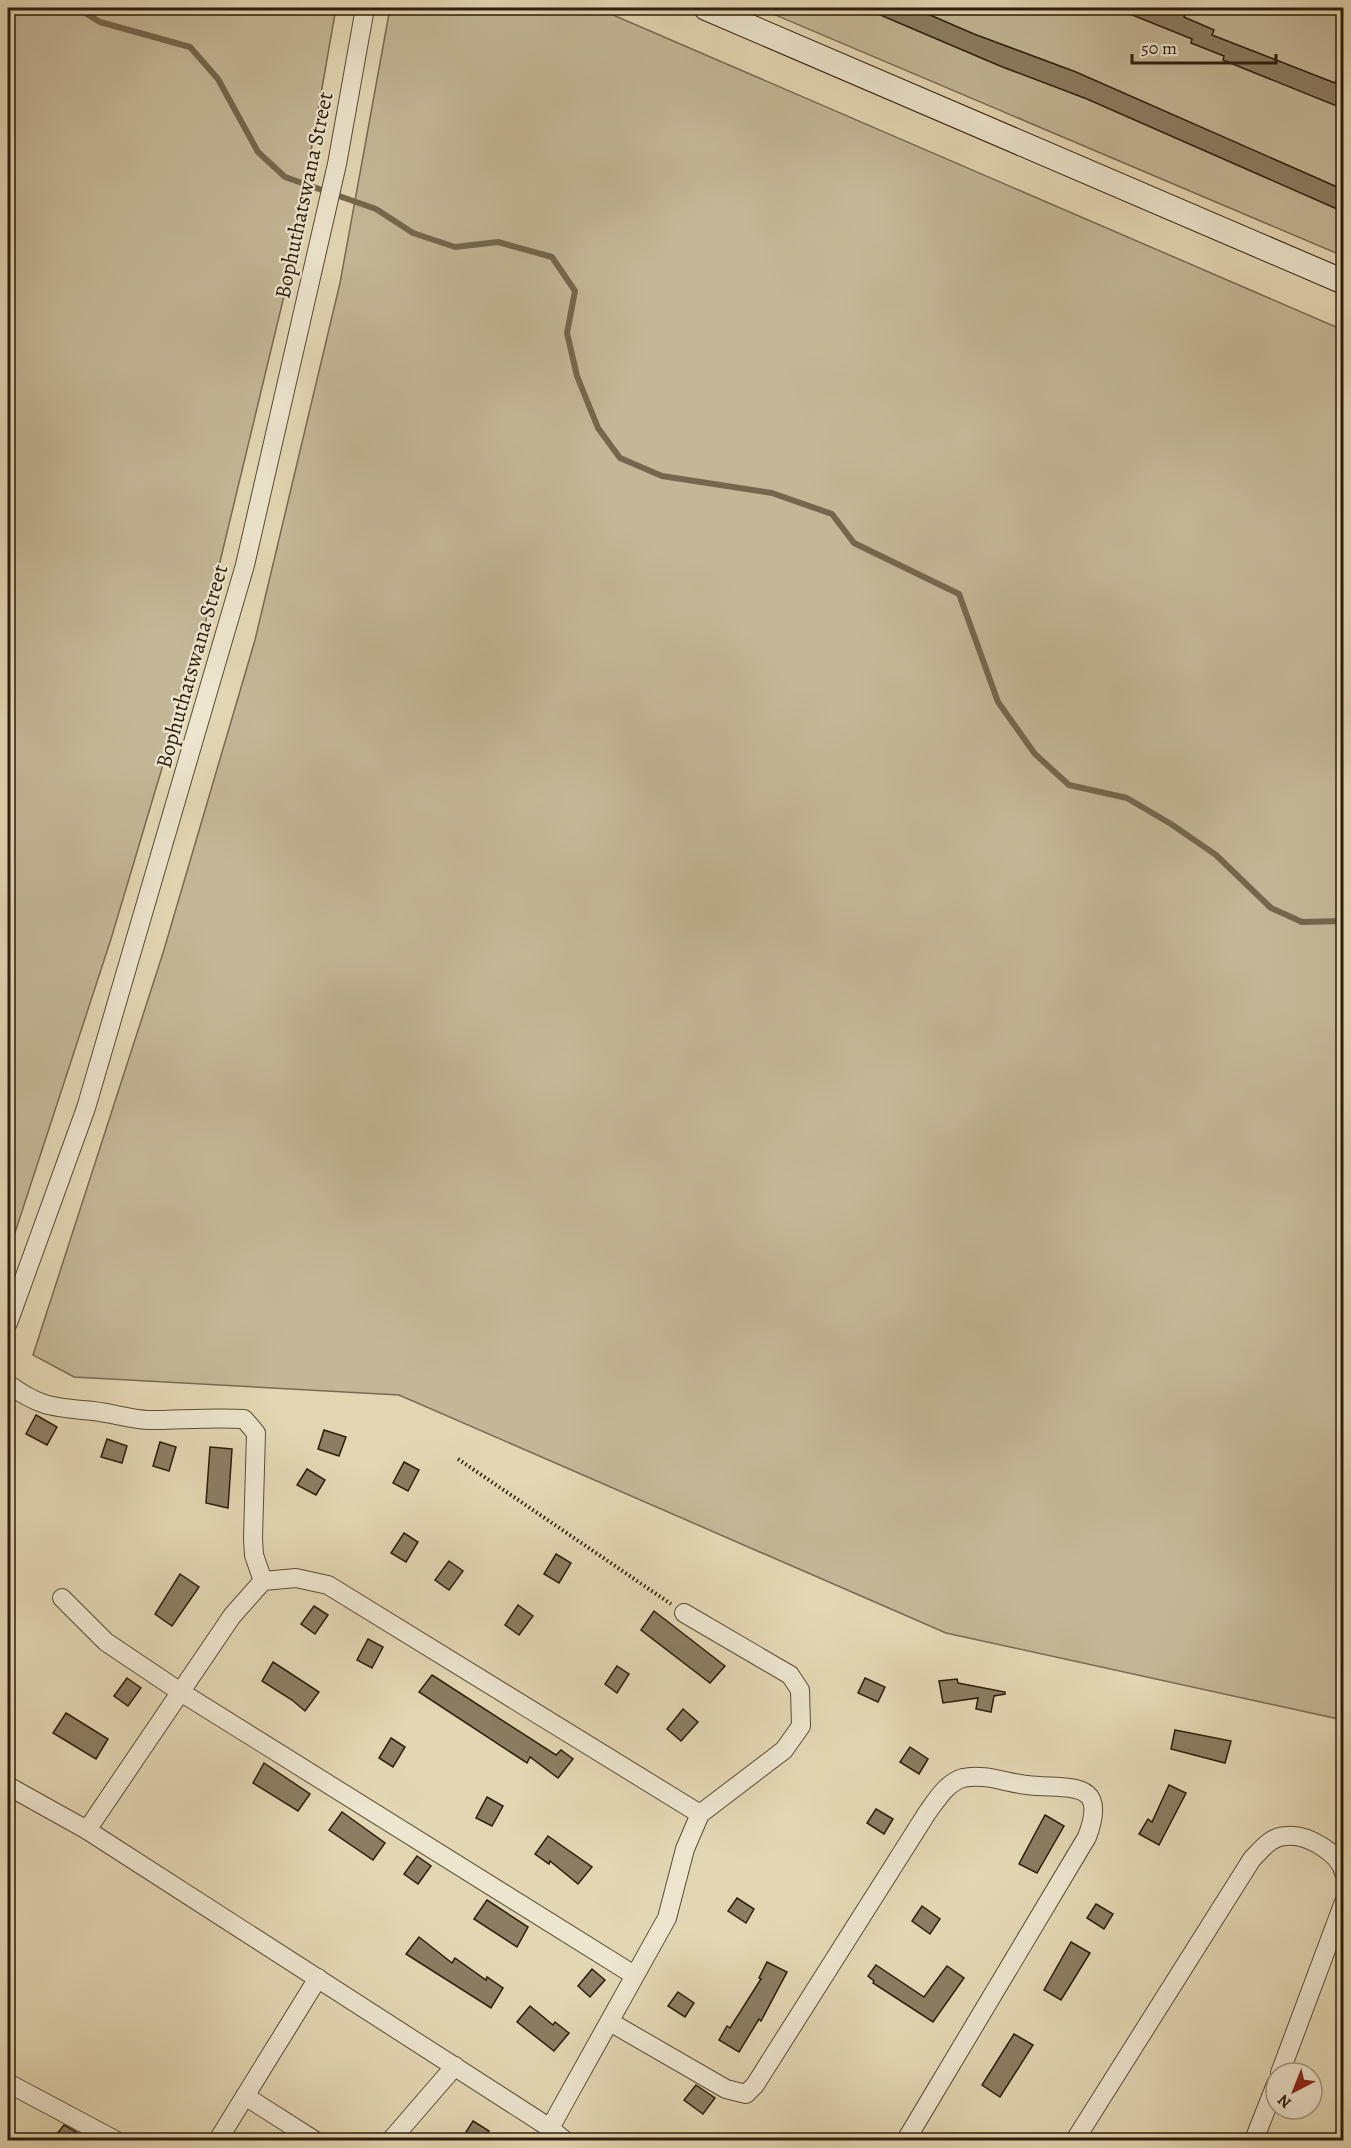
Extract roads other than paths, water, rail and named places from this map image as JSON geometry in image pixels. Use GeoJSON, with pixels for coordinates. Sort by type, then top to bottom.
{"type":"FeatureCollection","features":[{"type":"Feature","properties":{"kind":"street","name":"Bophuthatswana Street"},"geometry":{"type":"LineString","coordinates":[[8,1323],[86,1108],[245,566],[337,164],[364,8]]}},
{"type":"Feature","properties":{"kind":"street"},"geometry":{"type":"LineString","coordinates":[[706,8],[1344,282]]}},
{"type":"Feature","properties":{"kind":"street"},"geometry":{"type":"LineString","coordinates":[[8,1384],[37,1402],[56,1409],[94,1411],[147,1420],[203,1417],[244,1419],[251,1425],[256,1440],[253,1539],[254,1555],[263,1581]]}},
{"type":"Feature","properties":{"kind":"street"},"geometry":{"type":"LineString","coordinates":[[87,1830],[179,1691],[232,1616],[263,1581],[296,1578],[328,1585],[700,1814]]}},
{"type":"Feature","properties":{"kind":"street"},"geometry":{"type":"LineString","coordinates":[[62,1598],[106,1642],[179,1691],[634,1975]]}},
{"type":"Feature","properties":{"kind":"street"},"geometry":{"type":"LineString","coordinates":[[550,2128],[667,1918],[689,1836],[700,1814],[784,1750],[801,1726],[803,1717],[800,1690],[790,1675],[684,1613]]}},
{"type":"Feature","properties":{"kind":"street"},"geometry":{"type":"LineString","coordinates":[[610,2022],[726,2089],[746,2094],[755,2085],[927,1813],[946,1788],[963,1778],[987,1778],[1029,1786],[1073,1787],[1086,1794],[1093,1802],[1095,1816],[1087,1837],[906,2140]]}},
{"type":"Feature","properties":{"kind":"street"},"geometry":{"type":"LineString","coordinates":[[8,1786],[87,1830],[455,2066],[550,2128],[564,2140]]}},
{"type":"Feature","properties":{"kind":"street"},"geometry":{"type":"LineString","coordinates":[[1078,2140],[1252,1859],[1270,1841],[1288,1835],[1330,1851],[1341,1862],[1344,1873]]}},
{"type":"Feature","properties":{"kind":"street"},"geometry":{"type":"LineString","coordinates":[[1284,2061],[1344,1902]]}},
{"type":"Feature","properties":{"kind":"street"},"geometry":{"type":"LineString","coordinates":[[218,2140],[318,1978]]}},
{"type":"Feature","properties":{"kind":"street"},"geometry":{"type":"LineString","coordinates":[[391,2140],[455,2066]]}},
{"type":"Feature","properties":{"kind":"street"},"geometry":{"type":"LineString","coordinates":[[8,2083],[115,2140]]}},
{"type":"Feature","properties":{"kind":"street"},"geometry":{"type":"LineString","coordinates":[[245,2096],[314,2140]]}},
{"type":"Feature","properties":{"kind":"street"},"geometry":{"type":"LineString","coordinates":[[1254,2140],[1264,2115]]}},
{"type":"Feature","properties":{"kind":"waterway"},"geometry":{"type":"LineString","coordinates":[[60,8],[80,10],[100,22],[190,47],[218,79],[258,152],[285,177],[376,209],[413,233],[455,247],[498,242],[552,257],[575,291],[567,333],[577,376],[598,428],[620,458],[662,476],[772,493],[832,514],[854,543],[959,594],[998,702],[1035,754],[1069,785],[1127,798],[1171,824],[1216,855],[1271,908],[1302,922],[1344,921]]}}]}
